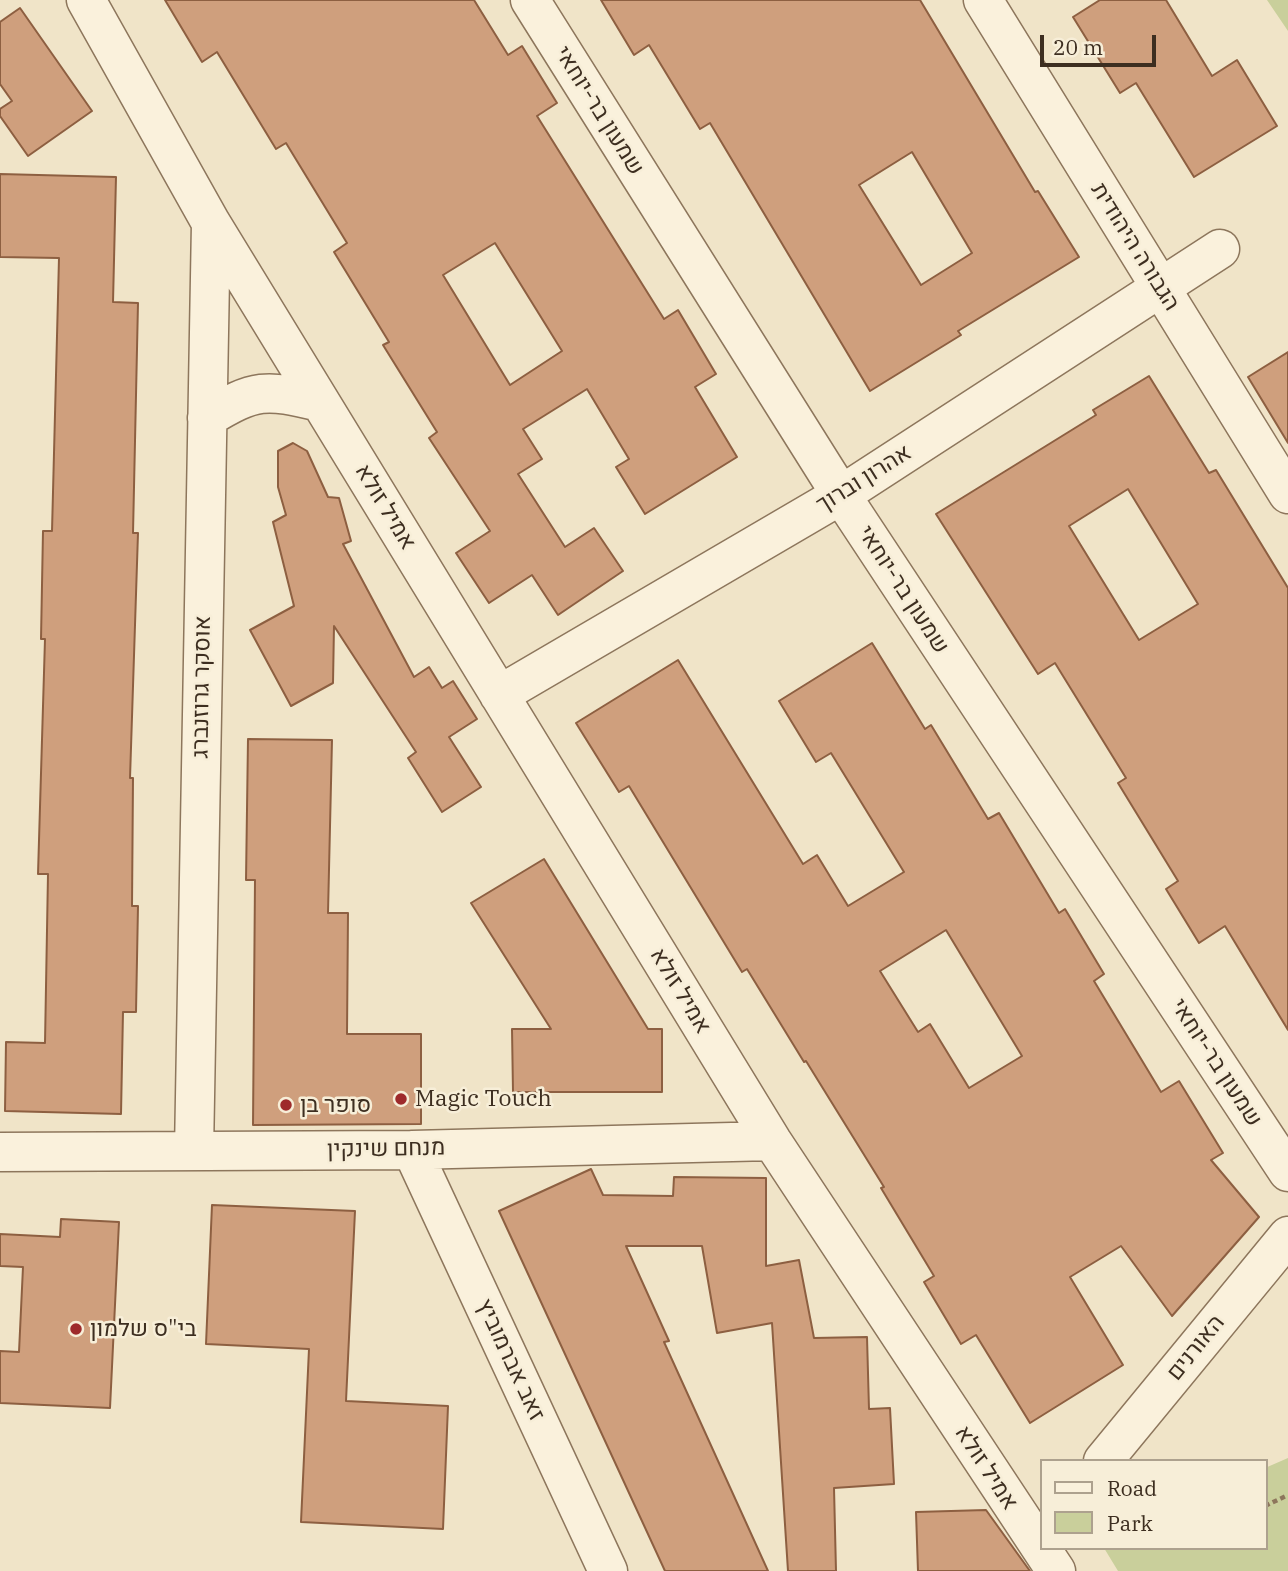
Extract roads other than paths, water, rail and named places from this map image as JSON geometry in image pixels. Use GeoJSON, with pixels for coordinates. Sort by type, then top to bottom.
{"type":"FeatureCollection","features":[{"type":"Feature","properties":{"kind":"street","name":"אמיל זולא"},"geometry":{"type":"LineString","coordinates":[[86,0],[211,223],[772,1141],[1040,1544]]}},
{"type":"Feature","properties":{"kind":"street","name":"שמעון בר-יוחאי"},"geometry":{"type":"LineString","coordinates":[[530,0],[841,495],[1288,1172]]}},
{"type":"Feature","properties":{"kind":"street","name":"הגבורה היהודית"},"geometry":{"type":"LineString","coordinates":[[983,0],[1288,494]]}},
{"type":"Feature","properties":{"kind":"street","name":"אוסקר גרוזנברג"},"geometry":{"type":"LineString","coordinates":[[194,1151],[211,223]]}},
{"type":"Feature","properties":{"kind":"street","name":"אהרון וברוך"},"geometry":{"type":"LineString","coordinates":[[499,695],[841,495],[1220,249]]}},
{"type":"Feature","properties":{"kind":"street"},"geometry":{"type":"LineString","coordinates":[[207,418],[244,396],[279,392],[320,402]]}},
{"type":"Feature","properties":{"kind":"street","name":"מנחם שינקין"},"geometry":{"type":"LineString","coordinates":[[0,1152],[412,1150],[772,1141]]}},
{"type":"Feature","properties":{"kind":"street","name":"זאב אברמוביץ"},"geometry":{"type":"LineString","coordinates":[[412,1150],[608,1571]]}},
{"type":"Feature","properties":{"kind":"street","name":"האורנים"},"geometry":{"type":"LineString","coordinates":[[1106,1459],[1288,1236]]}},
{"type":"Feature","properties":{"kind":"place","name":"Magic Touch"},"geometry":{"type":"Point","coordinates":[401,1099]}},
{"type":"Feature","properties":{"kind":"place","name":"סופר בן"},"geometry":{"type":"Point","coordinates":[286,1105]}},
{"type":"Feature","properties":{"kind":"place","name":"בי\"ס שלמון"},"geometry":{"type":"Point","coordinates":[76,1329]}}]}
